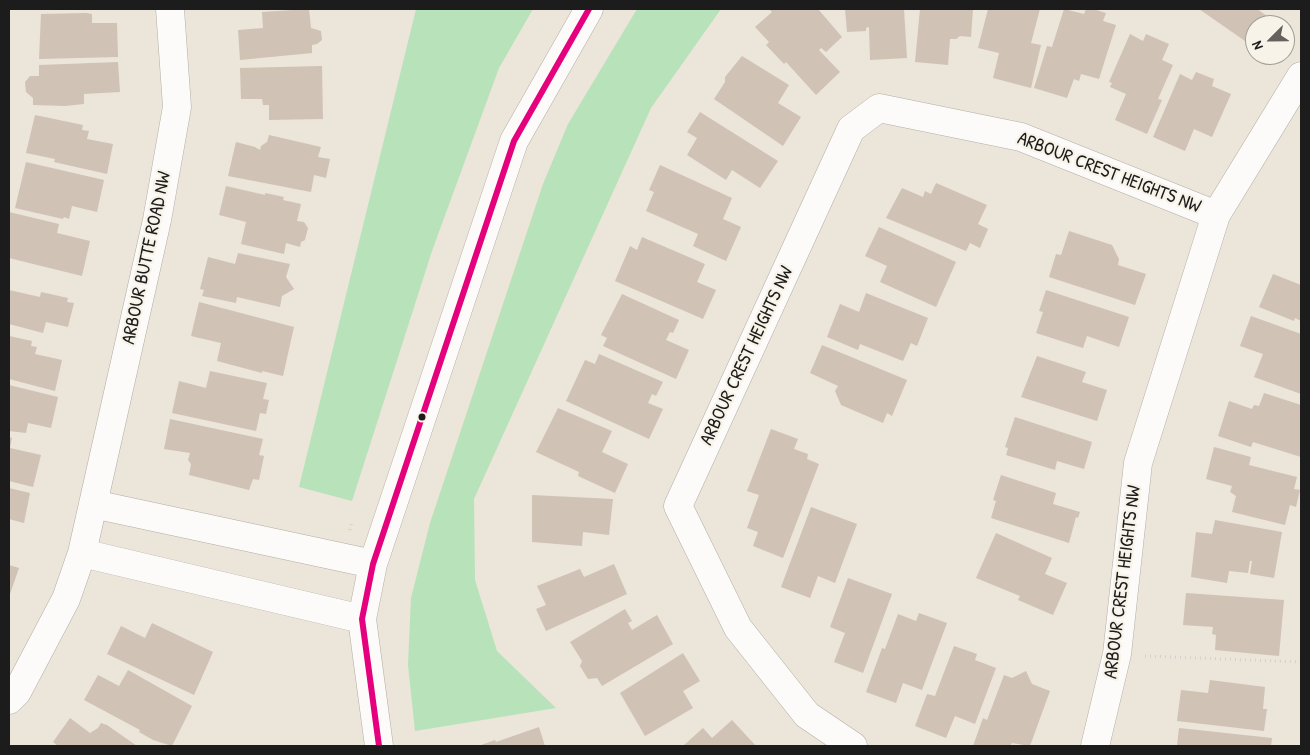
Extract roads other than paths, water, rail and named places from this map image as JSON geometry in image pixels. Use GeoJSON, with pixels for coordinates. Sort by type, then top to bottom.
{"type":"FeatureCollection","features":[{"type":"Feature","properties":{"kind":"street","name":"ARBOUR BUTTE ROAD NW"},"geometry":{"type":"LineString","coordinates":[[9,700],[16,692],[66,599],[82,553],[157,220],[177,106],[170,9]]}},
{"type":"Feature","properties":{"kind":"street"},"geometry":{"type":"LineString","coordinates":[[379,746],[362,619],[373,564],[514,141],[589,9]]}},
{"type":"Feature","properties":{"kind":"street"},"geometry":{"type":"LineString","coordinates":[[1216,215],[1301,76]]}},
{"type":"Feature","properties":{"kind":"street","name":"ARBOUR CREST HEIGHTS NW"},"geometry":{"type":"LineString","coordinates":[[853,746],[807,715],[738,628],[678,506],[851,129],[879,108],[1021,137],[1216,215],[1138,463],[1117,654],[1095,746]]}},
{"type":"Feature","properties":{"kind":"street"},"geometry":{"type":"LineString","coordinates":[[93,504],[373,564]]}},
{"type":"Feature","properties":{"kind":"street"},"geometry":{"type":"LineString","coordinates":[[82,553],[362,619]]}}]}
